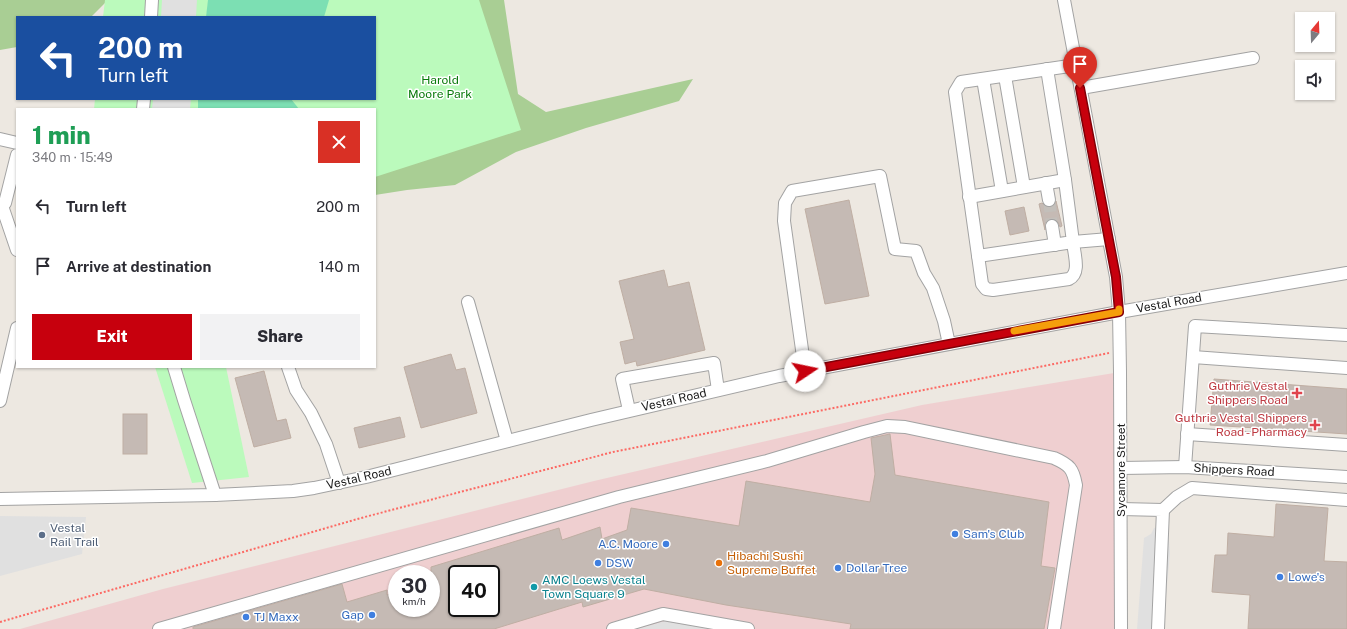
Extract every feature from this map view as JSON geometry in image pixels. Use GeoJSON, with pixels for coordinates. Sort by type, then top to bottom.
{"type":"FeatureCollection","features":[{"type":"Feature","properties":{"kind":"street"},"geometry":{"type":"LineString","coordinates":[[151,16],[152,0]]}},
{"type":"Feature","properties":{"kind":"street","name":"Sycamore Street"},"geometry":{"type":"LineString","coordinates":[[1064,0],[1116,277],[1119,312],[1121,629]]}},
{"type":"Feature","properties":{"kind":"street"},"geometry":{"type":"LineString","coordinates":[[1080,88],[1253,58]]}},
{"type":"Feature","properties":{"kind":"street"},"geometry":{"type":"LineString","coordinates":[[1047,70],[1065,180],[1076,271],[1074,276],[1069,279],[993,290],[986,289],[982,284],[955,92],[961,82],[1076,65]]}},
{"type":"Feature","properties":{"kind":"street"},"geometry":{"type":"LineString","coordinates":[[1005,76],[1024,187]]}},
{"type":"Feature","properties":{"kind":"street"},"geometry":{"type":"LineString","coordinates":[[983,79],[1002,191]]}},
{"type":"Feature","properties":{"kind":"street"},"geometry":{"type":"LineString","coordinates":[[0,139],[16,143]]}},
{"type":"Feature","properties":{"kind":"street"},"geometry":{"type":"LineString","coordinates":[[16,158],[5,203],[1,206],[16,247]]}},
{"type":"Feature","properties":{"kind":"street"},"geometry":{"type":"LineString","coordinates":[[805,371],[784,221],[785,203],[792,191],[880,176],[895,249],[916,251],[924,273],[933,288],[944,321],[949,344]]}},
{"type":"Feature","properties":{"kind":"street"},"geometry":{"type":"LineString","coordinates":[[970,197],[1065,180]]}},
{"type":"Feature","properties":{"kind":"street"},"geometry":{"type":"LineString","coordinates":[[1046,183],[1048,200]]}},
{"type":"Feature","properties":{"kind":"street"},"geometry":{"type":"LineString","coordinates":[[1052,226],[1055,245]]}},
{"type":"Feature","properties":{"kind":"street"},"geometry":{"type":"LineString","coordinates":[[978,256],[1073,242],[1109,239]]}},
{"type":"Feature","properties":{"kind":"street","name":"Vestal Road"},"geometry":{"type":"LineString","coordinates":[[0,499],[215,495],[293,491],[339,483],[629,410],[805,371],[1119,312],[1347,274]]}},
{"type":"Feature","properties":{"kind":"street"},"geometry":{"type":"LineString","coordinates":[[468,302],[507,441]]}},
{"type":"Feature","properties":{"kind":"street"},"geometry":{"type":"LineString","coordinates":[[1185,467],[1195,326],[1347,335]]}},
{"type":"Feature","properties":{"kind":"street"},"geometry":{"type":"LineString","coordinates":[[0,401],[16,332]]}},
{"type":"Feature","properties":{"kind":"street"},"geometry":{"type":"LineString","coordinates":[[1193,357],[1347,368]]}},
{"type":"Feature","properties":{"kind":"street"},"geometry":{"type":"LineString","coordinates":[[629,410],[622,379],[714,363],[718,390]]}},
{"type":"Feature","properties":{"kind":"street"},"geometry":{"type":"LineString","coordinates":[[174,368],[215,495]]}},
{"type":"Feature","properties":{"kind":"street"},"geometry":{"type":"LineString","coordinates":[[288,368],[296,390],[311,413],[326,444],[339,483]]}},
{"type":"Feature","properties":{"kind":"street"},"geometry":{"type":"LineString","coordinates":[[159,629],[619,497],[767,461],[887,426],[905,428],[1054,458],[1066,463],[1073,472],[1076,485],[1054,629]]}},
{"type":"Feature","properties":{"kind":"street"},"geometry":{"type":"LineString","coordinates":[[1187,434],[1347,445]]}},
{"type":"Feature","properties":{"kind":"street","name":"Shippers Road"},"geometry":{"type":"LineString","coordinates":[[1121,468],[1185,467],[1347,477]]}},
{"type":"Feature","properties":{"kind":"street"},"geometry":{"type":"LineString","coordinates":[[1121,509],[1163,510],[1177,497],[1192,488],[1347,500]]}},
{"type":"Feature","properties":{"kind":"street"},"geometry":{"type":"LineString","coordinates":[[1158,629],[1163,510]]}},
{"type":"Feature","properties":{"kind":"street"},"geometry":{"type":"LineString","coordinates":[[613,629],[663,614],[748,629]]}},
{"type":"Feature","properties":{"kind":"path"},"geometry":{"type":"LineString","coordinates":[[0,622],[361,518],[613,452],[1109,353]]}},
{"type":"Feature","properties":{"kind":"shaded area"},"geometry":{"type":"Polygon","coordinates":[[[162,0],[197,0],[196,16],[161,16],[162,0]]]}},
{"type":"Feature","properties":{"kind":"shaded area"},"geometry":{"type":"Polygon","coordinates":[[[153,100],[191,100],[190,108],[152,108],[153,100]]]}},
{"type":"Feature","properties":{"kind":"shaded area"},"geometry":{"type":"Polygon","coordinates":[[[1120,372],[1121,629],[20,629],[163,589],[594,481],[922,405],[1120,372]]]}},
{"type":"Feature","properties":{"kind":"shaded area","name":"Vestal Rail Trail"},"geometry":{"type":"Polygon","coordinates":[[[0,516],[86,517],[82,554],[0,576],[0,516]]]}},
{"type":"Feature","properties":{"kind":"shaded area"},"geometry":{"type":"Polygon","coordinates":[[[1168,527],[1170,553],[1163,629],[1137,629],[1144,538],[1151,534],[1154,528],[1168,527]]]}},
{"type":"Feature","properties":{"kind":"shaded area"},"geometry":{"type":"Polygon","coordinates":[[[665,621],[711,629],[637,629],[665,621]]]}},
{"type":"Feature","properties":{"kind":"green space"},"geometry":{"type":"Polygon","coordinates":[[[0,0],[108,0],[92,16],[16,16],[16,47],[0,50],[0,0]]]}},
{"type":"Feature","properties":{"kind":"green space","name":"Harold Moore Park"},"geometry":{"type":"Polygon","coordinates":[[[105,0],[479,0],[521,130],[376,177],[376,108],[94,108],[95,100],[376,100],[376,16],[103,16],[105,0]]]}},
{"type":"Feature","properties":{"kind":"green space"},"geometry":{"type":"Polygon","coordinates":[[[208,0],[329,0],[324,16],[206,16],[208,0]]]}},
{"type":"Feature","properties":{"kind":"green space"},"geometry":{"type":"Polygon","coordinates":[[[450,0],[504,0],[518,94],[546,112],[693,79],[679,101],[586,128],[516,152],[455,185],[376,195],[376,165],[450,0]]]}},
{"type":"Feature","properties":{"kind":"green space"},"geometry":{"type":"Polygon","coordinates":[[[198,100],[292,100],[298,108],[198,108],[198,100]]]}},
{"type":"Feature","properties":{"kind":"green space"},"geometry":{"type":"Polygon","coordinates":[[[155,368],[226,368],[249,477],[192,483],[155,368]]]}},
{"type":"Feature","properties":{"kind":"building"},"geometry":{"type":"Polygon","coordinates":[[[849,200],[869,296],[825,304],[805,209],[849,200]]]}},
{"type":"Feature","properties":{"kind":"building"},"geometry":{"type":"Polygon","coordinates":[[[1056,201],[1062,226],[1060,227],[1055,219],[1050,219],[1045,223],[1045,230],[1039,204],[1042,203],[1046,207],[1051,207],[1056,201]]]}},
{"type":"Feature","properties":{"kind":"building"},"geometry":{"type":"Polygon","coordinates":[[[1024,207],[1029,231],[1010,235],[1005,211],[1024,207]]]}},
{"type":"Feature","properties":{"kind":"building"},"geometry":{"type":"Polygon","coordinates":[[[664,270],[668,287],[689,282],[705,350],[637,366],[636,361],[625,364],[620,342],[634,339],[619,281],[664,270]]]}},
{"type":"Feature","properties":{"kind":"building"},"geometry":{"type":"Polygon","coordinates":[[[451,354],[456,370],[465,368],[477,413],[421,428],[404,367],[451,354]]]}},
{"type":"Feature","properties":{"kind":"building"},"geometry":{"type":"Polygon","coordinates":[[[264,371],[277,421],[286,419],[291,438],[254,447],[235,378],[264,371]]]}},
{"type":"Feature","properties":{"kind":"building"},"geometry":{"type":"Polygon","coordinates":[[[1214,379],[1347,389],[1347,434],[1210,425],[1214,379]]]}},
{"type":"Feature","properties":{"kind":"building"},"geometry":{"type":"Polygon","coordinates":[[[123,414],[147,414],[147,454],[123,454],[123,414]]]}},
{"type":"Feature","properties":{"kind":"building"},"geometry":{"type":"Polygon","coordinates":[[[400,417],[405,437],[359,448],[354,428],[400,417]]]}},
{"type":"Feature","properties":{"kind":"building"},"geometry":{"type":"Polygon","coordinates":[[[890,434],[895,475],[1049,502],[1041,566],[1055,568],[1044,629],[850,629],[851,624],[726,605],[644,589],[583,607],[582,602],[494,629],[193,629],[193,627],[342,584],[347,602],[387,590],[388,617],[440,617],[440,565],[438,565],[559,528],[562,540],[600,527],[602,539],[627,530],[631,508],[739,526],[746,481],[870,502],[875,474],[871,438],[890,434]]]}},
{"type":"Feature","properties":{"kind":"building","name":"Lowe's"},"geometry":{"type":"Polygon","coordinates":[[[1276,504],[1328,508],[1324,561],[1347,562],[1347,629],[1248,629],[1250,595],[1212,592],[1215,555],[1227,555],[1228,533],[1274,537],[1276,504]]]}},
{"type":"Feature","properties":{"kind":"tunnel"},"geometry":{"type":"LineString","coordinates":[[1049,200],[1052,226]]}},
{"type":"Feature","properties":{"kind":"slow traffic"},"geometry":{"type":"LineString","coordinates":[[1014,331],[1119,312],[1119,309]]}},
{"type":"Feature","properties":{"kind":"place","name":"Guthrie Vestal Shippers Road"},"geometry":{"type":"Point","coordinates":[1297,393]}},
{"type":"Feature","properties":{"kind":"place","name":"Guthrie Vestal Shippers Road - Pharmacy"},"geometry":{"type":"Point","coordinates":[1315,425]}},
{"type":"Feature","properties":{"kind":"place","name":"Sam's Club"},"geometry":{"type":"Point","coordinates":[955,534]}},
{"type":"Feature","properties":{"kind":"place","name":"Vestal Rail Trail"},"geometry":{"type":"Point","coordinates":[42,535]}},
{"type":"Feature","properties":{"kind":"place","name":"A.C. Moore"},"geometry":{"type":"Point","coordinates":[666,544]}},
{"type":"Feature","properties":{"kind":"place","name":"DSW"},"geometry":{"type":"Point","coordinates":[598,563]}},
{"type":"Feature","properties":{"kind":"place","name":"Hibachi Sushi Supreme Buffet"},"geometry":{"type":"Point","coordinates":[719,563]}},
{"type":"Feature","properties":{"kind":"place","name":"Dollar Tree"},"geometry":{"type":"Point","coordinates":[838,568]}},
{"type":"Feature","properties":{"kind":"place","name":"Lowe's"},"geometry":{"type":"Point","coordinates":[1280,577]}},
{"type":"Feature","properties":{"kind":"place","name":"AMC Loews Vestal Town Square 9"},"geometry":{"type":"Point","coordinates":[534,587]}},
{"type":"Feature","properties":{"kind":"place","name":"Gap"},"geometry":{"type":"Point","coordinates":[372,615]}},
{"type":"Feature","properties":{"kind":"place","name":"TJ Maxx"},"geometry":{"type":"Point","coordinates":[246,617]}},
{"type":"Feature","properties":{"kind":"route"},"geometry":{"type":"LineString","coordinates":[[805,371],[1119,312],[1116,277],[1080,88]]}}]}
